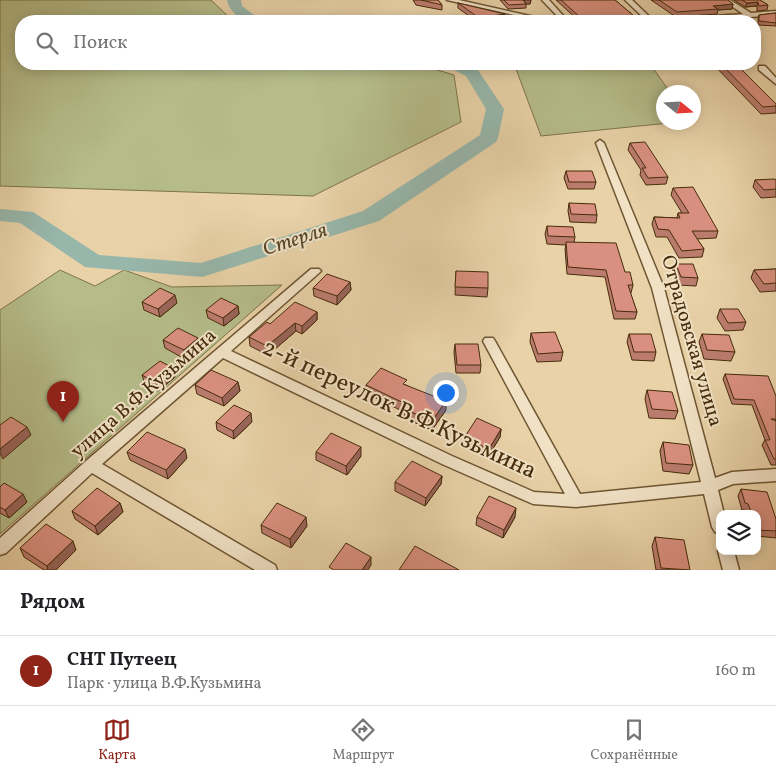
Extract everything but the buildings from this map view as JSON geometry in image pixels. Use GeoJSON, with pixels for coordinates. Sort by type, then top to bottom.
{"type":"FeatureCollection","features":[{"type":"Feature","properties":{"kind":"street"},"geometry":{"type":"LineString","coordinates":[[450,0],[521,15]]}},
{"type":"Feature","properties":{"kind":"street"},"geometry":{"type":"LineString","coordinates":[[544,0],[559,15]]}},
{"type":"Feature","properties":{"kind":"street"},"geometry":{"type":"LineString","coordinates":[[628,0],[644,15]]}},
{"type":"Feature","properties":{"kind":"street"},"geometry":{"type":"LineString","coordinates":[[726,0],[750,15],[776,14]]}},
{"type":"Feature","properties":{"kind":"street"},"geometry":{"type":"LineString","coordinates":[[762,68],[776,82]]}},
{"type":"Feature","properties":{"kind":"street","name":"Отрадовская улица"},"geometry":{"type":"LineString","coordinates":[[600,142],[658,288],[716,512]]}},
{"type":"Feature","properties":{"kind":"street","name":"улица В.Ф.Кузьмина"},"geometry":{"type":"LineString","coordinates":[[0,548],[91,465],[315,271]]}},
{"type":"Feature","properties":{"kind":"street"},"geometry":{"type":"LineString","coordinates":[[489,341],[576,501]]}},
{"type":"Feature","properties":{"kind":"street","name":"2-й переулок В.Ф.Кузьмина"},"geometry":{"type":"LineString","coordinates":[[222,352],[447,460],[533,498],[576,501],[709,487],[732,478],[776,475]]}},
{"type":"Feature","properties":{"kind":"street"},"geometry":{"type":"LineString","coordinates":[[91,465],[269,570]]}},
{"type":"Feature","properties":{"kind":"street"},"geometry":{"type":"LineString","coordinates":[[727,555],[731,570]]}},
{"type":"Feature","properties":{"kind":"green space"},"geometry":{"type":"Polygon","coordinates":[[[0,0],[211,0],[227,15],[15,15],[15,70],[438,70],[454,75],[461,122],[313,196],[0,186],[0,0]]]}},
{"type":"Feature","properties":{"kind":"green space"},"geometry":{"type":"Polygon","coordinates":[[[516,70],[654,70],[665,85],[656,85],[656,124],[541,136],[516,70]]]}},
{"type":"Feature","properties":{"kind":"green space"},"geometry":{"type":"Polygon","coordinates":[[[60,270],[95,286],[124,270],[172,287],[282,285],[0,534],[0,310],[60,270]]]}},
{"type":"Feature","properties":{"kind":"waterway","name":"Стерля"},"geometry":{"type":"LineString","coordinates":[[234,0],[236,8],[246,15]]}},
{"type":"Feature","properties":{"kind":"waterway","name":"Стерля"},"geometry":{"type":"LineString","coordinates":[[0,215],[25,217],[93,262],[202,270],[371,216],[489,138],[495,109],[472,73],[466,70]]}},
{"type":"Feature","properties":{"kind":"place","name":"СНТ Путеец"},"geometry":{"type":"Point","coordinates":[63,422]}}]}
